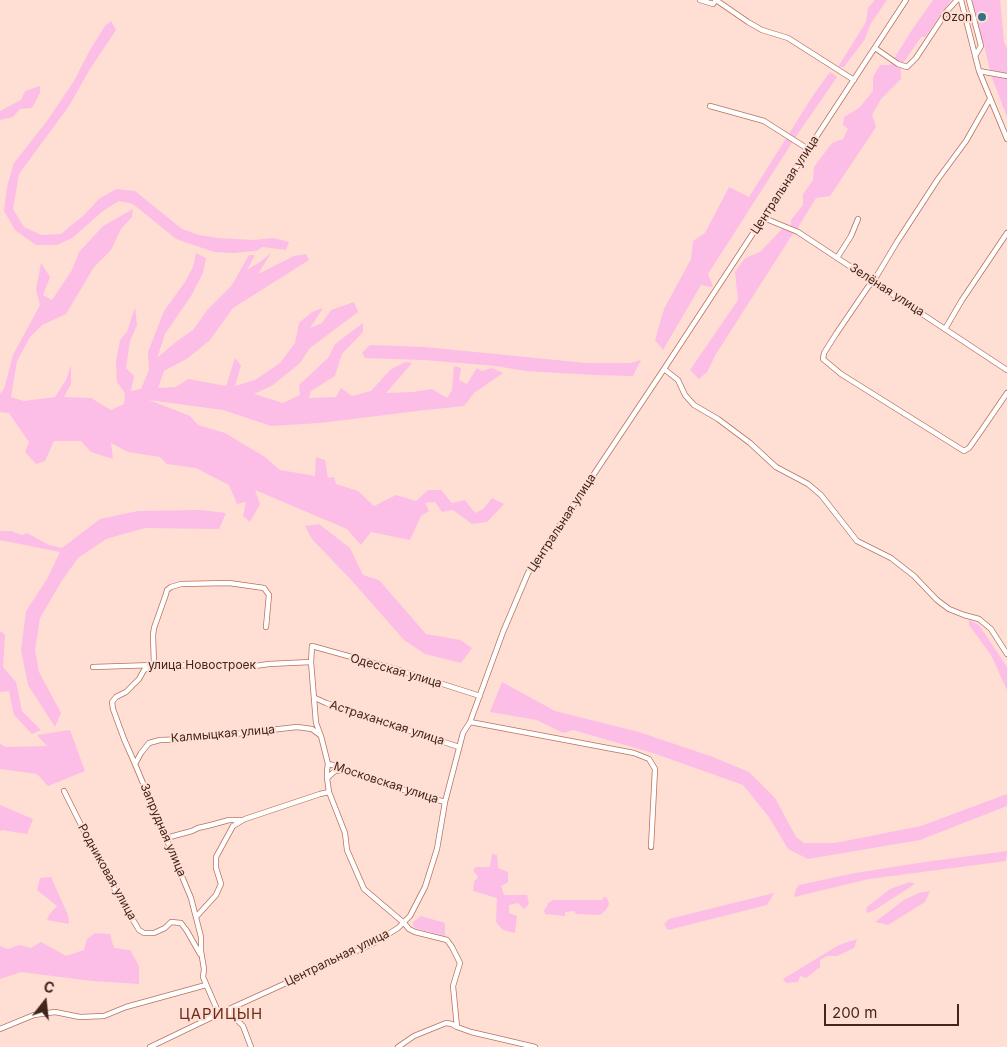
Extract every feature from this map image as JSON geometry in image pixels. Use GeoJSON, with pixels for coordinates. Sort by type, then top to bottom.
{"type":"FeatureCollection","features":[{"type":"Feature","properties":{"kind":"street"},"geometry":{"type":"LineString","coordinates":[[700,0],[713,4],[716,0],[762,30],[788,38],[854,80]]}},
{"type":"Feature","properties":{"kind":"street","name":"Центральная улица"},"geometry":{"type":"LineString","coordinates":[[150,1047],[374,943],[404,923],[416,906],[425,887],[437,849],[444,802],[463,733],[470,722],[503,632],[528,573],[764,218],[906,0]]}},
{"type":"Feature","properties":{"kind":"street"},"geometry":{"type":"LineString","coordinates":[[875,48],[898,64],[907,67],[916,58],[947,11],[957,0]]}},
{"type":"Feature","properties":{"kind":"street"},"geometry":{"type":"LineString","coordinates":[[961,0],[979,71],[1006,136]]}},
{"type":"Feature","properties":{"kind":"street"},"geometry":{"type":"LineString","coordinates":[[969,0],[981,46],[975,56]]}},
{"type":"Feature","properties":{"kind":"street"},"geometry":{"type":"LineString","coordinates":[[979,71],[1007,76]]}},
{"type":"Feature","properties":{"kind":"street"},"geometry":{"type":"LineString","coordinates":[[990,99],[966,140],[938,179],[873,282],[836,334],[824,353],[823,359],[841,374],[964,450],[969,448],[1007,392]]}},
{"type":"Feature","properties":{"kind":"street"},"geometry":{"type":"LineString","coordinates":[[710,106],[764,121],[808,149]]}},
{"type":"Feature","properties":{"kind":"street","name":"Зелёная улица"},"geometry":{"type":"LineString","coordinates":[[764,218],[798,232],[1007,370]]}},
{"type":"Feature","properties":{"kind":"street"},"geometry":{"type":"LineString","coordinates":[[837,258],[851,236],[858,219]]}},
{"type":"Feature","properties":{"kind":"street"},"geometry":{"type":"LineString","coordinates":[[945,328],[1007,234]]}},
{"type":"Feature","properties":{"kind":"street"},"geometry":{"type":"LineString","coordinates":[[664,369],[678,380],[685,395],[694,405],[718,419],[742,437],[776,467],[808,484],[821,495],[857,541],[891,558],[914,576],[937,600],[949,609],[979,619],[991,629],[1007,654]]}},
{"type":"Feature","properties":{"kind":"street"},"geometry":{"type":"LineString","coordinates":[[154,665],[154,628],[168,590],[171,587],[181,584],[229,583],[264,588],[269,595],[266,627]]}},
{"type":"Feature","properties":{"kind":"street","name":"Одесская улица"},"geometry":{"type":"LineString","coordinates":[[311,662],[312,646],[402,671],[480,696]]}},
{"type":"Feature","properties":{"kind":"street"},"geometry":{"type":"LineString","coordinates":[[311,662],[316,723],[328,764],[329,792],[345,833],[347,850],[364,890],[404,923],[409,930],[447,940],[452,947],[460,963],[453,986],[457,1027]]}},
{"type":"Feature","properties":{"kind":"street","name":"улица Новостроек"},"geometry":{"type":"LineString","coordinates":[[93,668],[154,665],[255,666],[311,662]]}},
{"type":"Feature","properties":{"kind":"street","name":"Запрудная улица"},"geometry":{"type":"LineString","coordinates":[[154,665],[144,670],[139,679],[126,692],[116,697],[112,702],[113,709],[191,898],[201,937],[203,976],[219,1014]]}},
{"type":"Feature","properties":{"kind":"street","name":"Астраханская улица"},"geometry":{"type":"LineString","coordinates":[[315,698],[459,747]]}},
{"type":"Feature","properties":{"kind":"street"},"geometry":{"type":"LineString","coordinates":[[470,722],[634,753],[649,759],[655,769],[651,847]]}},
{"type":"Feature","properties":{"kind":"street","name":"Калмыцкая улица"},"geometry":{"type":"LineString","coordinates":[[135,764],[149,744],[160,740],[190,739],[297,727],[312,728],[321,736]]}},
{"type":"Feature","properties":{"kind":"street","name":"Московская улица"},"geometry":{"type":"LineString","coordinates":[[328,764],[444,802]]}},
{"type":"Feature","properties":{"kind":"street"},"geometry":{"type":"LineString","coordinates":[[327,778],[335,771],[346,770]]}},
{"type":"Feature","properties":{"kind":"street","name":"Родниковая улица"},"geometry":{"type":"LineString","coordinates":[[64,791],[104,871],[139,930],[144,933],[154,933],[165,928],[171,922],[181,923],[202,957]]}},
{"type":"Feature","properties":{"kind":"street"},"geometry":{"type":"LineString","coordinates":[[196,917],[216,895],[221,884],[216,868],[216,857],[233,826],[246,819],[329,792]]}},
{"type":"Feature","properties":{"kind":"street"},"geometry":{"type":"LineString","coordinates":[[166,838],[211,824],[246,819]]}},
{"type":"Feature","properties":{"kind":"street"},"geometry":{"type":"LineString","coordinates":[[0,1028],[34,1016],[55,1012],[80,1018],[104,1016],[126,1007],[206,985]]}},
{"type":"Feature","properties":{"kind":"street"},"geometry":{"type":"LineString","coordinates":[[227,1010],[242,1026],[251,1047]]}},
{"type":"Feature","properties":{"kind":"street"},"geometry":{"type":"LineString","coordinates":[[398,1047],[414,1036],[446,1023],[471,1032],[534,1047]]}},
{"type":"Feature","properties":{"kind":"shaded area"},"geometry":{"type":"Polygon","coordinates":[[[875,0],[887,0],[871,23],[865,39],[844,67],[838,67],[866,22],[868,8],[875,0]]]}},
{"type":"Feature","properties":{"kind":"shaded area"},"geometry":{"type":"Polygon","coordinates":[[[933,0],[951,0],[925,37],[921,37],[901,66],[901,79],[881,99],[872,115],[876,127],[830,196],[816,198],[797,229],[791,226],[791,220],[803,205],[803,194],[813,180],[814,167],[832,143],[843,139],[848,129],[843,125],[844,117],[859,108],[873,91],[873,77],[880,65],[890,65],[933,0]]]}},
{"type":"Feature","properties":{"kind":"shaded area"},"geometry":{"type":"Polygon","coordinates":[[[972,0],[1000,0],[1004,42],[1007,48],[1007,117],[991,75],[972,0]]]}},
{"type":"Feature","properties":{"kind":"shaded area"},"geometry":{"type":"Polygon","coordinates":[[[111,21],[116,30],[90,69],[69,106],[19,174],[13,209],[24,227],[41,235],[61,234],[84,215],[99,199],[116,189],[135,191],[182,229],[199,235],[218,238],[253,240],[274,238],[289,242],[286,250],[262,247],[257,251],[214,252],[176,239],[133,204],[119,201],[103,211],[72,238],[57,245],[36,245],[15,230],[4,211],[7,187],[14,163],[47,121],[74,81],[105,26],[111,21]]]}},
{"type":"Feature","properties":{"kind":"shaded area"},"geometry":{"type":"Polygon","coordinates":[[[830,72],[837,77],[797,135],[708,274],[713,286],[701,285],[663,350],[655,340],[664,309],[691,259],[693,241],[705,233],[729,187],[749,197],[830,72]]]}},
{"type":"Feature","properties":{"kind":"shaded area"},"geometry":{"type":"Polygon","coordinates":[[[40,86],[40,93],[32,108],[20,109],[13,117],[0,120],[0,111],[21,100],[25,91],[40,86]]]}},
{"type":"Feature","properties":{"kind":"shaded area"},"geometry":{"type":"Polygon","coordinates":[[[133,209],[132,217],[121,229],[111,250],[94,267],[66,314],[42,325],[30,337],[17,361],[11,397],[24,401],[55,397],[66,380],[71,365],[71,384],[64,397],[91,398],[111,410],[124,404],[125,393],[117,382],[116,361],[120,340],[127,332],[135,307],[137,325],[130,341],[126,368],[134,376],[131,391],[141,389],[149,370],[148,352],[164,311],[185,282],[193,267],[196,253],[206,258],[203,273],[191,296],[165,334],[157,358],[193,330],[208,309],[232,285],[249,255],[255,255],[247,270],[271,253],[258,274],[294,256],[306,254],[309,260],[233,308],[210,340],[188,358],[164,371],[158,388],[176,387],[188,379],[226,386],[235,358],[241,365],[235,386],[255,380],[280,363],[295,343],[299,323],[312,312],[323,308],[310,328],[322,323],[331,310],[354,302],[358,312],[310,348],[300,363],[273,385],[254,394],[283,403],[300,395],[299,385],[328,358],[335,344],[363,323],[363,332],[342,354],[335,376],[311,391],[309,398],[336,397],[341,388],[352,396],[371,391],[390,370],[405,362],[412,363],[386,393],[432,389],[447,398],[452,390],[454,366],[461,368],[459,380],[467,384],[477,368],[482,371],[492,368],[503,373],[474,393],[464,406],[320,423],[271,426],[223,410],[149,400],[190,416],[198,425],[225,433],[265,457],[280,470],[315,476],[316,457],[325,460],[328,478],[334,477],[336,484],[358,491],[374,506],[396,495],[416,501],[428,490],[441,490],[452,503],[465,500],[475,513],[483,509],[492,498],[504,504],[487,522],[472,524],[453,510],[442,512],[435,502],[425,503],[429,511],[421,516],[410,540],[371,532],[361,545],[347,529],[255,490],[260,504],[250,522],[243,516],[246,502],[237,504],[229,485],[196,468],[167,464],[160,457],[128,452],[111,443],[113,459],[91,452],[81,441],[54,441],[45,461],[36,464],[25,452],[29,442],[9,413],[0,412],[0,394],[4,389],[13,355],[40,305],[36,290],[41,263],[50,277],[43,295],[52,300],[72,270],[79,252],[103,226],[133,209]]]}},
{"type":"Feature","properties":{"kind":"shaded area"},"geometry":{"type":"Polygon","coordinates":[[[783,228],[794,232],[716,354],[707,372],[699,379],[690,370],[738,300],[735,272],[745,258],[760,252],[783,228]]]}},
{"type":"Feature","properties":{"kind":"shaded area"},"geometry":{"type":"Polygon","coordinates":[[[370,345],[425,347],[586,363],[630,363],[641,360],[633,376],[594,375],[525,371],[496,366],[424,360],[365,358],[362,353],[370,345]]]}},
{"type":"Feature","properties":{"kind":"shaded area"},"geometry":{"type":"Polygon","coordinates":[[[201,510],[226,513],[219,529],[145,528],[106,539],[78,558],[61,582],[40,618],[35,650],[39,672],[61,713],[55,727],[28,685],[21,650],[26,611],[47,579],[60,552],[0,540],[0,531],[11,531],[22,535],[27,533],[49,545],[62,548],[100,519],[138,511],[201,510]]]}},
{"type":"Feature","properties":{"kind":"shaded area"},"geometry":{"type":"Polygon","coordinates":[[[319,524],[350,548],[363,575],[379,580],[426,634],[460,640],[472,648],[461,663],[425,654],[404,640],[312,539],[305,526],[319,524]]]}},
{"type":"Feature","properties":{"kind":"shaded area"},"geometry":{"type":"Polygon","coordinates":[[[969,620],[979,625],[1007,667],[1007,690],[991,655],[969,625],[969,620]]]}},
{"type":"Feature","properties":{"kind":"shaded area"},"geometry":{"type":"Polygon","coordinates":[[[0,631],[5,635],[3,667],[16,682],[22,711],[41,730],[32,734],[14,715],[9,691],[0,692],[0,631]]]}},
{"type":"Feature","properties":{"kind":"shaded area"},"geometry":{"type":"Polygon","coordinates":[[[502,682],[555,711],[639,732],[713,757],[749,772],[775,798],[796,837],[804,843],[835,843],[921,826],[1007,794],[1007,806],[920,840],[808,859],[788,849],[769,817],[743,785],[653,753],[573,730],[563,733],[537,720],[490,712],[502,682]]]}},
{"type":"Feature","properties":{"kind":"shaded area"},"geometry":{"type":"Polygon","coordinates":[[[70,730],[85,771],[48,786],[37,774],[0,769],[0,744],[6,747],[47,746],[37,735],[70,730]]]}},
{"type":"Feature","properties":{"kind":"shaded area"},"geometry":{"type":"Polygon","coordinates":[[[0,805],[33,819],[27,834],[0,831],[0,805]]]}},
{"type":"Feature","properties":{"kind":"shaded area"},"geometry":{"type":"Polygon","coordinates":[[[1007,851],[1006,861],[869,879],[794,897],[799,885],[855,873],[1007,851]]]}},
{"type":"Feature","properties":{"kind":"shaded area"},"geometry":{"type":"Polygon","coordinates":[[[492,854],[497,855],[498,868],[508,872],[508,882],[501,886],[504,895],[527,895],[529,904],[524,909],[518,903],[509,905],[509,913],[517,916],[515,933],[503,930],[496,922],[497,898],[473,891],[474,882],[478,877],[473,870],[476,867],[490,867],[492,854]]]}},
{"type":"Feature","properties":{"kind":"shaded area"},"geometry":{"type":"Polygon","coordinates":[[[51,877],[68,915],[69,924],[47,920],[57,906],[37,890],[40,878],[51,877]]]}},
{"type":"Feature","properties":{"kind":"shaded area"},"geometry":{"type":"Polygon","coordinates":[[[910,882],[915,884],[873,911],[866,913],[867,907],[890,889],[910,882]]]}},
{"type":"Feature","properties":{"kind":"shaded area"},"geometry":{"type":"Polygon","coordinates":[[[930,891],[925,902],[888,925],[875,922],[904,900],[919,893],[930,891]]]}},
{"type":"Feature","properties":{"kind":"shaded area"},"geometry":{"type":"Polygon","coordinates":[[[774,893],[767,905],[668,930],[664,924],[669,919],[774,893]]]}},
{"type":"Feature","properties":{"kind":"shaded area"},"geometry":{"type":"Polygon","coordinates":[[[603,897],[607,898],[609,904],[600,915],[576,914],[574,911],[565,912],[565,916],[545,914],[544,910],[548,903],[553,900],[603,900],[603,897]]]}},
{"type":"Feature","properties":{"kind":"shaded area"},"geometry":{"type":"Polygon","coordinates":[[[421,916],[445,923],[445,936],[415,928],[412,923],[421,916]]]}},
{"type":"Feature","properties":{"kind":"shaded area"},"geometry":{"type":"Polygon","coordinates":[[[95,933],[110,934],[114,948],[130,950],[139,966],[139,984],[92,981],[21,972],[0,979],[0,946],[8,949],[19,945],[31,948],[41,942],[66,956],[84,950],[87,939],[95,933]]]}},
{"type":"Feature","properties":{"kind":"shaded area"},"geometry":{"type":"Polygon","coordinates":[[[857,939],[854,948],[837,956],[827,956],[820,960],[820,967],[806,978],[800,976],[798,982],[786,983],[783,979],[839,945],[857,939]]]}},
{"type":"Feature","properties":{"kind":"place","name":"Ozon"},"geometry":{"type":"Point","coordinates":[982,17]}},
{"type":"Feature","properties":{"kind":"district","name":"ЦАРИЦЫН"},"geometry":{"type":"Point","coordinates":[221,1014]}}]}
